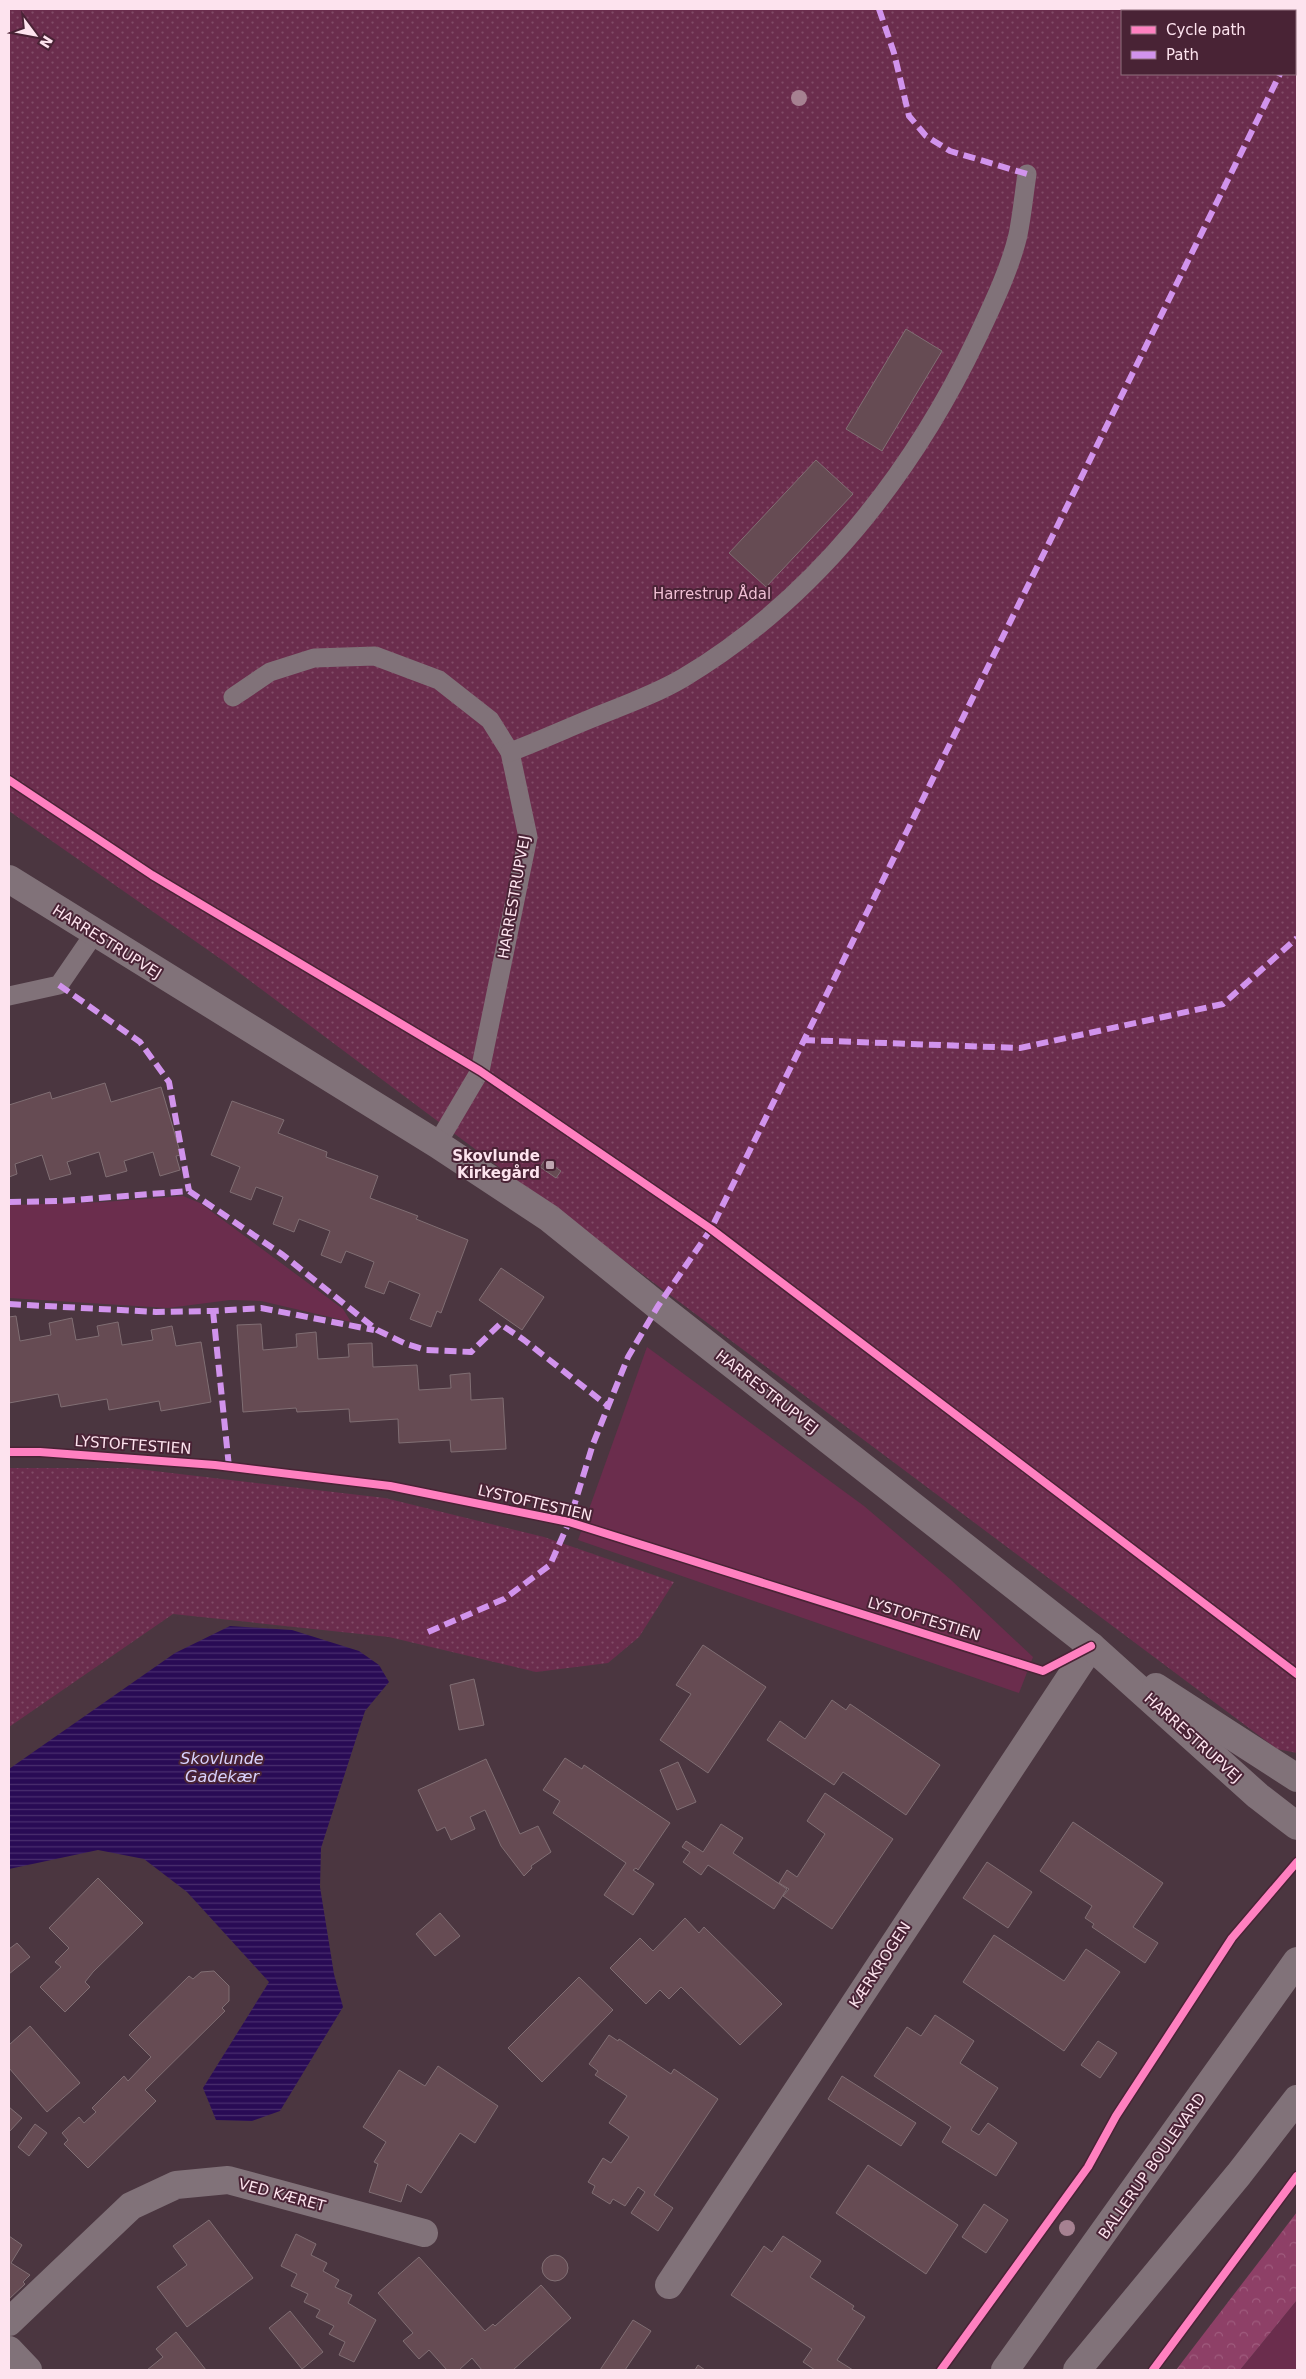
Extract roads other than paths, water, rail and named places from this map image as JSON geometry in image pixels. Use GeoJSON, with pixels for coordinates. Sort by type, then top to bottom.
{"type":"FeatureCollection","features":[{"type":"Feature","properties":{"kind":"street","name":"HARRESTRUPVEJ"},"geometry":{"type":"LineString","coordinates":[[9,879],[94,934],[437,1144],[549,1218],[1091,1646],[1258,1796],[1297,1826]]}},
{"type":"Feature","properties":{"kind":"street","name":"HARRESTRUPVEJ"},"geometry":{"type":"LineString","coordinates":[[1091,1646],[1297,1778]]}},
{"type":"Feature","properties":{"kind":"street","name":"KÆRKROGEN"},"geometry":{"type":"LineString","coordinates":[[669,2285],[1091,1646]]}},
{"type":"Feature","properties":{"kind":"street","name":"BALLERUP BOULEVARD"},"geometry":{"type":"LineString","coordinates":[[1005,2370],[1297,1961]]}},
{"type":"Feature","properties":{"kind":"street"},"geometry":{"type":"LineString","coordinates":[[1077,2370],[1239,2174],[1297,2099]]}},
{"type":"Feature","properties":{"kind":"street","name":"VED KÆRET"},"geometry":{"type":"LineString","coordinates":[[9,2322],[131,2206],[176,2185],[228,2180],[424,2233]]}},
{"type":"Feature","properties":{"kind":"street"},"geometry":{"type":"LineString","coordinates":[[9,2350],[28,2370]]}},
{"type":"Feature","properties":{"kind":"lane"},"geometry":{"type":"LineString","coordinates":[[510,752],[642,699],[682,678],[756,628],[792,596],[826,560],[867,514],[910,456],[956,382],[992,305],[1018,236],[1027,174]]}},
{"type":"Feature","properties":{"kind":"lane","name":"HARRESTRUPVEJ"},"geometry":{"type":"LineString","coordinates":[[232,697],[270,672],[314,658],[375,656],[439,680],[490,720],[510,752],[528,837],[480,1071],[437,1144]]}},
{"type":"Feature","properties":{"kind":"lane"},"geometry":{"type":"LineString","coordinates":[[9,996],[59,985],[94,934]]}},
{"type":"Feature","properties":{"kind":"water","name":"Skovlunde Gadekær"},"geometry":{"type":"Polygon","coordinates":[[[230,1626],[292,1630],[359,1651],[379,1665],[389,1682],[365,1711],[321,1848],[320,1887],[334,1974],[343,2007],[280,2111],[252,2121],[216,2120],[203,2088],[269,1982],[187,1892],[144,1859],[98,1850],[9,1869],[9,1769],[175,1653],[230,1626]]]}},
{"type":"Feature","properties":{"kind":"place","name":"Skovlunde Kirkegård"},"geometry":{"type":"Point","coordinates":[550,1165]}},
{"type":"Feature","properties":{"kind":"park label","name":"Harrestrup Ådal"},"geometry":{"type":"Point","coordinates":[712,594]}}]}
